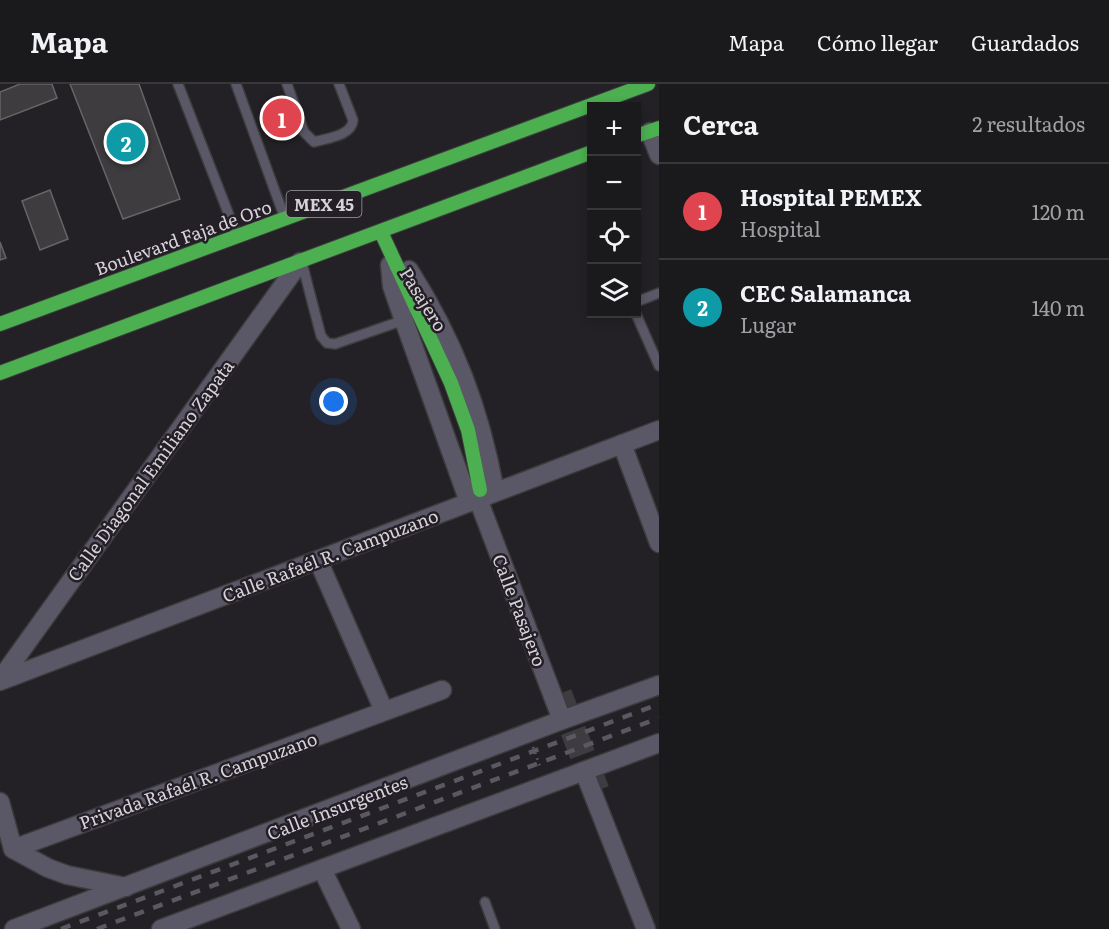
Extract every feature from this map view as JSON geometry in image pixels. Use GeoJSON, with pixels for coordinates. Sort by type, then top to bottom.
{"type":"FeatureCollection","features":[{"type":"Feature","properties":{"kind":"main road","name":"Boulevard Faja de Oro"},"geometry":{"type":"LineString","coordinates":[[605,102],[648,84]]}},
{"type":"Feature","properties":{"kind":"main road","name":"Boulevard Faja de Oro"},"geometry":{"type":"LineString","coordinates":[[0,324],[242,240],[285,219],[587,109]]}},
{"type":"Feature","properties":{"kind":"main road","name":"MEX 45"},"geometry":{"type":"LineString","coordinates":[[0,373],[301,261],[381,227],[587,153]]}},
{"type":"Feature","properties":{"kind":"main road"},"geometry":{"type":"LineString","coordinates":[[387,192],[400,176]]}},
{"type":"Feature","properties":{"kind":"main road"},"geometry":{"type":"LineString","coordinates":[[381,227],[393,255]]}},
{"type":"Feature","properties":{"kind":"main road"},"geometry":{"type":"LineString","coordinates":[[277,258],[301,261]]}},
{"type":"Feature","properties":{"kind":"street"},"geometry":{"type":"LineString","coordinates":[[648,132],[659,155]]}},
{"type":"Feature","properties":{"kind":"street","name":"Pasajero"},"geometry":{"type":"LineString","coordinates":[[393,255],[406,265],[428,299],[464,373],[485,442],[481,496],[404,320],[392,286],[390,267],[393,255]]}},
{"type":"Feature","properties":{"kind":"street","name":"Calle Diagonal Emiliano Zapata"},"geometry":{"type":"LineString","coordinates":[[0,680],[301,261]]}},
{"type":"Feature","properties":{"kind":"street","name":"Calle Rafaél R. Campuzano"},"geometry":{"type":"LineString","coordinates":[[0,680],[659,430]]}},
{"type":"Feature","properties":{"kind":"street"},"geometry":{"type":"LineString","coordinates":[[622,444],[659,543]]}},
{"type":"Feature","properties":{"kind":"street","name":"Calle Pasajero"},"geometry":{"type":"LineString","coordinates":[[481,496],[562,720]]}},
{"type":"Feature","properties":{"kind":"street"},"geometry":{"type":"LineString","coordinates":[[318,560],[384,711]]}},
{"type":"Feature","properties":{"kind":"street","name":"Calle Insurgentes"},"geometry":{"type":"LineString","coordinates":[[14,929],[659,685]]}},
{"type":"Feature","properties":{"kind":"street","name":"Privada Rafaél R. Campuzano"},"geometry":{"type":"LineString","coordinates":[[13,849],[442,690]]}},
{"type":"Feature","properties":{"kind":"street"},"geometry":{"type":"LineString","coordinates":[[161,929],[659,743]]}},
{"type":"Feature","properties":{"kind":"street"},"geometry":{"type":"LineString","coordinates":[[584,771],[646,929]]}},
{"type":"Feature","properties":{"kind":"street"},"geometry":{"type":"LineString","coordinates":[[0,802],[13,849],[48,868],[67,875],[126,887]]}},
{"type":"Feature","properties":{"kind":"street"},"geometry":{"type":"LineString","coordinates":[[322,869],[351,929]]}},
{"type":"Feature","properties":{"kind":"street"},"geometry":{"type":"LineString","coordinates":[[67,875],[74,906]]}},
{"type":"Feature","properties":{"kind":"lane"},"geometry":{"type":"LineString","coordinates":[[178,84],[242,240]]}},
{"type":"Feature","properties":{"kind":"lane"},"geometry":{"type":"LineString","coordinates":[[236,84],[285,219]]}},
{"type":"Feature","properties":{"kind":"lane"},"geometry":{"type":"LineString","coordinates":[[287,84],[304,132],[314,142],[349,131],[353,126],[353,120],[339,84]]}},
{"type":"Feature","properties":{"kind":"lane"},"geometry":{"type":"LineString","coordinates":[[301,261],[321,336],[327,343],[335,344],[404,320]]}},
{"type":"Feature","properties":{"kind":"lane"},"geometry":{"type":"LineString","coordinates":[[641,300],[659,293]]}},
{"type":"Feature","properties":{"kind":"lane"},"geometry":{"type":"LineString","coordinates":[[638,318],[659,366]]}},
{"type":"Feature","properties":{"kind":"lane"},"geometry":{"type":"LineString","coordinates":[[485,902],[495,929]]}},
{"type":"Feature","properties":{"kind":"path"},"geometry":{"type":"LineString","coordinates":[[531,743],[548,785]]}},
{"type":"Feature","properties":{"kind":"building"},"geometry":{"type":"Polygon","coordinates":[[[20,84],[52,84],[57,98],[0,120],[0,92],[20,84]]]}},
{"type":"Feature","properties":{"kind":"building"},"geometry":{"type":"Polygon","coordinates":[[[70,84],[139,84],[180,199],[123,219],[70,84]]]}},
{"type":"Feature","properties":{"kind":"building"},"geometry":{"type":"Polygon","coordinates":[[[50,190],[68,239],[40,250],[22,201],[50,190]]]}},
{"type":"Feature","properties":{"kind":"building"},"geometry":{"type":"Polygon","coordinates":[[[0,242],[6,258],[0,260],[0,242]]]}},
{"type":"Feature","properties":{"kind":"tunnel"},"geometry":{"type":"LineString","coordinates":[[559,694],[597,792]]}},
{"type":"Feature","properties":{"kind":"railway"},"geometry":{"type":"LineString","coordinates":[[61,929],[659,704]]}},
{"type":"Feature","properties":{"kind":"railway"},"geometry":{"type":"LineString","coordinates":[[97,929],[659,718]]}},
{"type":"Feature","properties":{"kind":"traffic: fast"},"geometry":{"type":"LineString","coordinates":[[0,324],[648,84]]}},
{"type":"Feature","properties":{"kind":"traffic: fast"},"geometry":{"type":"LineString","coordinates":[[641,134],[659,128]]}},
{"type":"Feature","properties":{"kind":"traffic: fast"},"geometry":{"type":"LineString","coordinates":[[0,373],[587,154]]}},
{"type":"Feature","properties":{"kind":"traffic: fast"},"geometry":{"type":"LineString","coordinates":[[381,232],[451,383],[468,430],[480,490]]}},
{"type":"Feature","properties":{"kind":"place","name":"Hospital PEMEX"},"geometry":{"type":"Point","coordinates":[282,118]}},
{"type":"Feature","properties":{"kind":"place","name":"CEC Salamanca"},"geometry":{"type":"Point","coordinates":[126,142]}}]}
